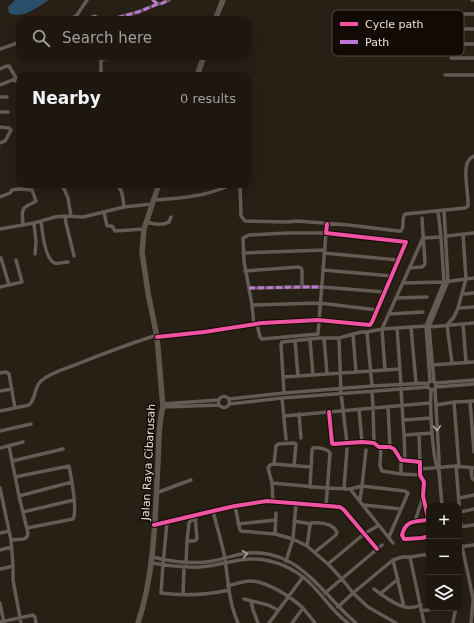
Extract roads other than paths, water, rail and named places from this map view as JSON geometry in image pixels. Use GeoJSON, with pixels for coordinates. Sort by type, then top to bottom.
{"type":"FeatureCollection","features":[{"type":"Feature","properties":{"kind":"main road"},"geometry":{"type":"LineString","coordinates":[[217,16],[223,0]]}},
{"type":"Feature","properties":{"kind":"main road"},"geometry":{"type":"LineString","coordinates":[[198,72],[203,60]]}},
{"type":"Feature","properties":{"kind":"main road","name":"Jalan Raya Cibarusah"},"geometry":{"type":"LineString","coordinates":[[138,623],[144,604],[152,560],[161,413],[163,406],[157,336],[148,293],[142,252],[144,229],[157,188]]}},
{"type":"Feature","properties":{"kind":"street"},"geometry":{"type":"LineString","coordinates":[[75,16],[87,0]]}},
{"type":"Feature","properties":{"kind":"street"},"geometry":{"type":"LineString","coordinates":[[153,0],[158,4]]}},
{"type":"Feature","properties":{"kind":"street"},"geometry":{"type":"LineString","coordinates":[[123,16],[169,0]]}},
{"type":"Feature","properties":{"kind":"street"},"geometry":{"type":"LineString","coordinates":[[464,14],[474,14]]}},
{"type":"Feature","properties":{"kind":"street"},"geometry":{"type":"LineString","coordinates":[[0,49],[16,43]]}},
{"type":"Feature","properties":{"kind":"street"},"geometry":{"type":"LineString","coordinates":[[452,58],[474,58]]}},
{"type":"Feature","properties":{"kind":"street"},"geometry":{"type":"LineString","coordinates":[[101,60],[101,72]]}},
{"type":"Feature","properties":{"kind":"street"},"geometry":{"type":"LineString","coordinates":[[0,69],[9,66],[16,79],[0,85]]}},
{"type":"Feature","properties":{"kind":"street"},"geometry":{"type":"LineString","coordinates":[[445,75],[474,75]]}},
{"type":"Feature","properties":{"kind":"street"},"geometry":{"type":"LineString","coordinates":[[0,97],[7,97]]}},
{"type":"Feature","properties":{"kind":"street"},"geometry":{"type":"LineString","coordinates":[[0,112],[8,112]]}},
{"type":"Feature","properties":{"kind":"street"},"geometry":{"type":"LineString","coordinates":[[0,127],[9,128],[11,130],[5,141],[0,143]]}},
{"type":"Feature","properties":{"kind":"street"},"geometry":{"type":"LineString","coordinates":[[240,188],[241,216],[245,220],[297,221],[401,231],[405,214],[465,208],[468,206],[466,177],[467,163],[469,159],[474,156]]}},
{"type":"Feature","properties":{"kind":"street"},"geometry":{"type":"LineString","coordinates":[[64,188],[68,198],[71,216]]}},
{"type":"Feature","properties":{"kind":"street"},"geometry":{"type":"LineString","coordinates":[[120,188],[124,207]]}},
{"type":"Feature","properties":{"kind":"street"},"geometry":{"type":"LineString","coordinates":[[0,229],[34,223],[55,217],[83,216],[124,207],[204,194],[223,188]]}},
{"type":"Feature","properties":{"kind":"street"},"geometry":{"type":"LineString","coordinates":[[0,197],[10,193],[12,190],[32,190],[36,201],[24,208],[22,212],[23,225]]}},
{"type":"Feature","properties":{"kind":"street"},"geometry":{"type":"LineString","coordinates":[[438,469],[436,405],[432,385],[428,326],[446,282],[446,236],[444,210]]}},
{"type":"Feature","properties":{"kind":"street"},"geometry":{"type":"LineString","coordinates":[[438,211],[446,282]]}},
{"type":"Feature","properties":{"kind":"street"},"geometry":{"type":"LineString","coordinates":[[104,212],[107,226],[112,226],[115,231],[144,229]]}},
{"type":"Feature","properties":{"kind":"street"},"geometry":{"type":"LineString","coordinates":[[65,216],[74,256]]}},
{"type":"Feature","properties":{"kind":"street"},"geometry":{"type":"LineString","coordinates":[[146,222],[161,225],[169,222],[171,217]]}},
{"type":"Feature","properties":{"kind":"street"},"geometry":{"type":"LineString","coordinates":[[410,268],[422,267],[425,264],[422,218]]}},
{"type":"Feature","properties":{"kind":"street"},"geometry":{"type":"LineString","coordinates":[[41,221],[49,259],[56,264],[68,262]]}},
{"type":"Feature","properties":{"kind":"street"},"geometry":{"type":"LineString","coordinates":[[34,223],[36,242],[35,254]]}},
{"type":"Feature","properties":{"kind":"street"},"geometry":{"type":"LineString","coordinates":[[0,411],[25,406],[31,403],[39,382],[50,375],[96,356],[157,336],[256,324],[262,323],[318,320],[370,325],[406,242],[326,233],[249,235],[243,238],[243,253],[245,271],[256,324],[260,332],[260,337],[262,339],[318,334],[318,320],[322,287],[324,251],[326,233],[327,224]]}},
{"type":"Feature","properties":{"kind":"street"},"geometry":{"type":"LineString","coordinates":[[452,363],[447,325],[454,317],[458,308],[466,279],[463,234]]}},
{"type":"Feature","properties":{"kind":"street"},"geometry":{"type":"LineString","coordinates":[[446,236],[474,234]]}},
{"type":"Feature","properties":{"kind":"street"},"geometry":{"type":"LineString","coordinates":[[423,238],[441,237]]}},
{"type":"Feature","properties":{"kind":"street"},"geometry":{"type":"LineString","coordinates":[[385,370],[382,329],[423,238]]}},
{"type":"Feature","properties":{"kind":"street"},"geometry":{"type":"LineString","coordinates":[[243,253],[324,251],[398,260]]}},
{"type":"Feature","properties":{"kind":"street"},"geometry":{"type":"LineString","coordinates":[[1,258],[9,285]]}},
{"type":"Feature","properties":{"kind":"street"},"geometry":{"type":"LineString","coordinates":[[0,287],[22,282],[16,260]]}},
{"type":"Feature","properties":{"kind":"street"},"geometry":{"type":"LineString","coordinates":[[245,271],[299,267],[302,270],[302,287]]}},
{"type":"Feature","properties":{"kind":"street"},"geometry":{"type":"LineString","coordinates":[[323,270],[392,276]]}},
{"type":"Feature","properties":{"kind":"street"},"geometry":{"type":"LineString","coordinates":[[403,283],[446,282],[474,278]]}},
{"type":"Feature","properties":{"kind":"street"},"geometry":{"type":"LineString","coordinates":[[249,288],[322,287],[384,292]]}},
{"type":"Feature","properties":{"kind":"street"},"geometry":{"type":"LineString","coordinates":[[462,294],[474,293]]}},
{"type":"Feature","properties":{"kind":"street"},"geometry":{"type":"LineString","coordinates":[[396,298],[427,297]]}},
{"type":"Feature","properties":{"kind":"street"},"geometry":{"type":"LineString","coordinates":[[252,305],[320,303],[377,310]]}},
{"type":"Feature","properties":{"kind":"street"},"geometry":{"type":"LineString","coordinates":[[458,308],[474,307]]}},
{"type":"Feature","properties":{"kind":"street"},"geometry":{"type":"LineString","coordinates":[[389,314],[423,312]]}},
{"type":"Feature","properties":{"kind":"street"},"geometry":{"type":"LineString","coordinates":[[284,393],[282,342],[339,338],[361,332],[382,329],[474,323]]}},
{"type":"Feature","properties":{"kind":"street"},"geometry":{"type":"LineString","coordinates":[[463,324],[466,362]]}},
{"type":"Feature","properties":{"kind":"street"},"geometry":{"type":"LineString","coordinates":[[428,326],[432,365],[430,403],[432,434],[442,503]]}},
{"type":"Feature","properties":{"kind":"street"},"geometry":{"type":"LineString","coordinates":[[411,327],[416,384]]}},
{"type":"Feature","properties":{"kind":"street"},"geometry":{"type":"LineString","coordinates":[[397,328],[404,435],[401,474]]}},
{"type":"Feature","properties":{"kind":"street"},"geometry":{"type":"LineString","coordinates":[[368,332],[374,443]]}},
{"type":"Feature","properties":{"kind":"street"},"geometry":{"type":"LineString","coordinates":[[353,334],[356,372]]}},
{"type":"Feature","properties":{"kind":"street"},"geometry":{"type":"LineString","coordinates":[[324,338],[327,374]]}},
{"type":"Feature","properties":{"kind":"street"},"geometry":{"type":"LineString","coordinates":[[339,338],[341,391],[347,443]]}},
{"type":"Feature","properties":{"kind":"street"},"geometry":{"type":"LineString","coordinates":[[310,340],[313,375]]}},
{"type":"Feature","properties":{"kind":"street"},"geometry":{"type":"LineString","coordinates":[[295,341],[298,376]]}},
{"type":"Feature","properties":{"kind":"street"},"geometry":{"type":"LineString","coordinates":[[432,365],[474,362]]}},
{"type":"Feature","properties":{"kind":"street"},"geometry":{"type":"LineString","coordinates":[[283,377],[400,369]]}},
{"type":"Feature","properties":{"kind":"street"},"geometry":{"type":"LineString","coordinates":[[0,373],[6,372],[9,374],[15,408]]}},
{"type":"Feature","properties":{"kind":"street"},"geometry":{"type":"LineString","coordinates":[[401,387],[416,384],[432,385],[474,380]]}},
{"type":"Feature","properties":{"kind":"street"},"geometry":{"type":"LineString","coordinates":[[229,402],[284,393],[474,384]]}},
{"type":"Feature","properties":{"kind":"street"},"geometry":{"type":"LineString","coordinates":[[0,391],[12,389]]}},
{"type":"Feature","properties":{"kind":"street"},"geometry":{"type":"LineString","coordinates":[[229,402],[341,391]]}},
{"type":"Feature","properties":{"kind":"street"},"geometry":{"type":"LineString","coordinates":[[163,406],[218,400],[225,396],[229,402]]}},
{"type":"Feature","properties":{"kind":"street"},"geometry":{"type":"LineString","coordinates":[[282,398],[286,439]]}},
{"type":"Feature","properties":{"kind":"street"},"geometry":{"type":"LineString","coordinates":[[218,400],[219,405]]}},
{"type":"Feature","properties":{"kind":"street"},"geometry":{"type":"LineString","coordinates":[[436,405],[472,401],[474,452]]}},
{"type":"Feature","properties":{"kind":"street"},"geometry":{"type":"LineString","coordinates":[[163,406],[219,405],[224,408],[228,406],[229,402]]}},
{"type":"Feature","properties":{"kind":"street"},"geometry":{"type":"LineString","coordinates":[[454,402],[459,503]]}},
{"type":"Feature","properties":{"kind":"street"},"geometry":{"type":"LineString","coordinates":[[284,416],[430,403]]}},
{"type":"Feature","properties":{"kind":"street"},"geometry":{"type":"LineString","coordinates":[[388,407],[390,447]]}},
{"type":"Feature","properties":{"kind":"street"},"geometry":{"type":"LineString","coordinates":[[359,409],[362,442]]}},
{"type":"Feature","properties":{"kind":"street"},"geometry":{"type":"LineString","coordinates":[[329,412],[332,443],[374,443],[377,446],[390,447],[394,449],[397,456],[403,460],[420,462]]}},
{"type":"Feature","properties":{"kind":"street"},"geometry":{"type":"LineString","coordinates":[[299,414],[301,438]]}},
{"type":"Feature","properties":{"kind":"street"},"geometry":{"type":"LineString","coordinates":[[403,420],[431,418]]}},
{"type":"Feature","properties":{"kind":"street"},"geometry":{"type":"LineString","coordinates":[[0,431],[31,424]]}},
{"type":"Feature","properties":{"kind":"street"},"geometry":{"type":"LineString","coordinates":[[415,521],[423,496],[424,482],[420,475],[419,434]]}},
{"type":"Feature","properties":{"kind":"street"},"geometry":{"type":"LineString","coordinates":[[404,435],[432,434]]}},
{"type":"Feature","properties":{"kind":"street"},"geometry":{"type":"LineString","coordinates":[[0,448],[23,442]]}},
{"type":"Feature","properties":{"kind":"street"},"geometry":{"type":"LineString","coordinates":[[274,464],[276,446],[278,444],[293,443],[296,444],[294,466]]}},
{"type":"Feature","properties":{"kind":"street"},"geometry":{"type":"LineString","coordinates":[[9,446],[28,533],[27,537],[24,539],[11,540]]}},
{"type":"Feature","properties":{"kind":"street"},"geometry":{"type":"LineString","coordinates":[[381,447],[380,466],[382,471],[420,475]]}},
{"type":"Feature","properties":{"kind":"street"},"geometry":{"type":"LineString","coordinates":[[310,486],[313,448],[330,452],[326,506]]}},
{"type":"Feature","properties":{"kind":"street"},"geometry":{"type":"LineString","coordinates":[[12,461],[63,449]]}},
{"type":"Feature","properties":{"kind":"street"},"geometry":{"type":"LineString","coordinates":[[344,490],[347,449]]}},
{"type":"Feature","properties":{"kind":"street"},"geometry":{"type":"LineString","coordinates":[[360,500],[366,450]]}},
{"type":"Feature","properties":{"kind":"street"},"geometry":{"type":"LineString","coordinates":[[273,501],[272,482],[268,468],[270,465],[274,464],[311,468]]}},
{"type":"Feature","properties":{"kind":"street"},"geometry":{"type":"LineString","coordinates":[[15,477],[69,466],[74,500],[75,515],[73,519],[27,528]]}},
{"type":"Feature","properties":{"kind":"street"},"geometry":{"type":"LineString","coordinates":[[420,469],[457,467],[473,468],[472,478],[474,480]]}},
{"type":"Feature","properties":{"kind":"street"},"geometry":{"type":"LineString","coordinates":[[156,493],[191,480]]}},
{"type":"Feature","properties":{"kind":"street"},"geometry":{"type":"LineString","coordinates":[[19,496],[72,482]]}},
{"type":"Feature","properties":{"kind":"street"},"geometry":{"type":"LineString","coordinates":[[272,482],[344,490],[362,486],[405,491],[408,493],[389,538]]}},
{"type":"Feature","properties":{"kind":"street"},"geometry":{"type":"LineString","coordinates":[[0,488],[11,540],[13,580],[22,623]]}},
{"type":"Feature","properties":{"kind":"street"},"geometry":{"type":"LineString","coordinates":[[350,489],[393,543]]}},
{"type":"Feature","properties":{"kind":"street"},"geometry":{"type":"LineString","coordinates":[[459,498],[474,495]]}},
{"type":"Feature","properties":{"kind":"street"},"geometry":{"type":"LineString","coordinates":[[423,496],[428,518],[427,520],[415,521],[407,525],[402,535],[404,539],[426,537]]}},
{"type":"Feature","properties":{"kind":"street"},"geometry":{"type":"LineString","coordinates":[[23,512],[74,500]]}},
{"type":"Feature","properties":{"kind":"street"},"geometry":{"type":"LineString","coordinates":[[154,525],[195,517],[213,510],[273,501],[340,507],[377,549]]}},
{"type":"Feature","properties":{"kind":"street"},"geometry":{"type":"LineString","coordinates":[[284,566],[292,539],[296,504]]}},
{"type":"Feature","properties":{"kind":"street"},"geometry":{"type":"LineString","coordinates":[[364,505],[401,509]]}},
{"type":"Feature","properties":{"kind":"street"},"geometry":{"type":"LineString","coordinates":[[235,506],[238,524],[241,531],[275,534],[292,539],[307,546],[328,564],[353,593],[368,607],[396,623]]}},
{"type":"Feature","properties":{"kind":"street"},"geometry":{"type":"LineString","coordinates":[[462,512],[474,509]]}},
{"type":"Feature","properties":{"kind":"street"},"geometry":{"type":"LineString","coordinates":[[213,510],[229,588],[238,623]]}},
{"type":"Feature","properties":{"kind":"street"},"geometry":{"type":"LineString","coordinates":[[275,534],[276,512]]}},
{"type":"Feature","properties":{"kind":"street"},"geometry":{"type":"LineString","coordinates":[[0,515],[6,514]]}},
{"type":"Feature","properties":{"kind":"street"},"geometry":{"type":"LineString","coordinates":[[187,541],[194,541],[197,539],[195,517]]}},
{"type":"Feature","properties":{"kind":"street"},"geometry":{"type":"LineString","coordinates":[[186,563],[189,523],[195,517]]}},
{"type":"Feature","properties":{"kind":"street"},"geometry":{"type":"LineString","coordinates":[[238,524],[276,520]]}},
{"type":"Feature","properties":{"kind":"street"},"geometry":{"type":"LineString","coordinates":[[294,521],[311,524],[314,522],[328,524],[335,529],[337,532],[336,535],[315,552]]}},
{"type":"Feature","properties":{"kind":"street"},"geometry":{"type":"LineString","coordinates":[[167,523],[161,593],[183,595],[220,592],[250,581],[268,585],[288,596],[302,608],[314,623]]}},
{"type":"Feature","properties":{"kind":"street"},"geometry":{"type":"LineString","coordinates":[[307,546],[311,524]]}},
{"type":"Feature","properties":{"kind":"street"},"geometry":{"type":"LineString","coordinates":[[328,564],[364,534],[379,525]]}},
{"type":"Feature","properties":{"kind":"street"},"geometry":{"type":"LineString","coordinates":[[462,527],[474,525]]}},
{"type":"Feature","properties":{"kind":"street"},"geometry":{"type":"LineString","coordinates":[[0,533],[9,531]]}},
{"type":"Feature","properties":{"kind":"street"},"geometry":{"type":"LineString","coordinates":[[325,593],[382,545]]}},
{"type":"Feature","properties":{"kind":"street"},"geometry":{"type":"LineString","coordinates":[[462,546],[474,545]]}},
{"type":"Feature","properties":{"kind":"street"},"geometry":{"type":"LineString","coordinates":[[0,550],[11,547]]}},
{"type":"Feature","properties":{"kind":"street"},"geometry":{"type":"LineString","coordinates":[[462,550],[473,598],[471,623]]}},
{"type":"Feature","properties":{"kind":"street"},"geometry":{"type":"LineString","coordinates":[[163,562],[207,562],[242,554],[259,553],[286,560],[314,581],[338,607],[356,623]]}},
{"type":"Feature","properties":{"kind":"street"},"geometry":{"type":"LineString","coordinates":[[338,607],[393,560],[402,557],[426,554]]}},
{"type":"Feature","properties":{"kind":"street"},"geometry":{"type":"LineString","coordinates":[[410,557],[424,623]]}},
{"type":"Feature","properties":{"kind":"street"},"geometry":{"type":"LineString","coordinates":[[152,560],[184,567],[208,566],[257,559],[273,562],[284,566],[303,577],[348,623]]}},
{"type":"Feature","properties":{"kind":"street"},"geometry":{"type":"LineString","coordinates":[[393,560],[404,607]]}},
{"type":"Feature","properties":{"kind":"street"},"geometry":{"type":"LineString","coordinates":[[0,568],[13,566]]}},
{"type":"Feature","properties":{"kind":"street"},"geometry":{"type":"LineString","coordinates":[[183,595],[184,567]]}},
{"type":"Feature","properties":{"kind":"street"},"geometry":{"type":"LineString","coordinates":[[269,623],[303,577]]}},
{"type":"Feature","properties":{"kind":"street"},"geometry":{"type":"LineString","coordinates":[[380,594],[398,579]]}},
{"type":"Feature","properties":{"kind":"street"},"geometry":{"type":"LineString","coordinates":[[374,589],[380,594],[404,607],[415,607],[420,605]]}},
{"type":"Feature","properties":{"kind":"street"},"geometry":{"type":"LineString","coordinates":[[244,599],[268,605],[278,610]]}},
{"type":"Feature","properties":{"kind":"street"},"geometry":{"type":"LineString","coordinates":[[251,601],[258,623]]}},
{"type":"Feature","properties":{"kind":"street"},"geometry":{"type":"LineString","coordinates":[[0,603],[3,622],[33,615],[35,616],[36,623]]}},
{"type":"Feature","properties":{"kind":"street"},"geometry":{"type":"LineString","coordinates":[[292,623],[302,608]]}},
{"type":"Feature","properties":{"kind":"street"},"geometry":{"type":"LineString","coordinates":[[421,611],[426,610]]}},
{"type":"Feature","properties":{"kind":"street"},"geometry":{"type":"LineString","coordinates":[[454,623],[456,611]]}},
{"type":"Feature","properties":{"kind":"water"},"geometry":{"type":"Polygon","coordinates":[[[15,0],[49,0],[30,12],[14,15],[9,13],[8,7],[15,0]]]}}]}
